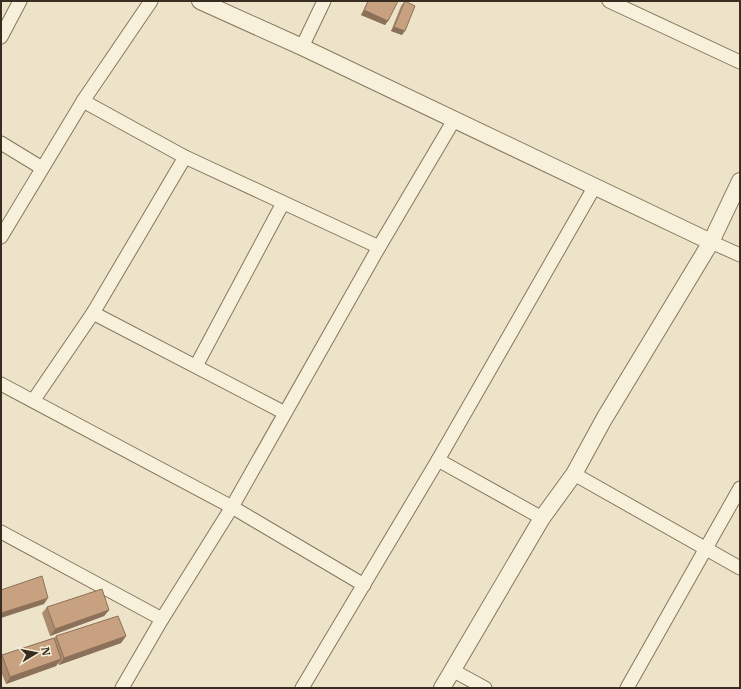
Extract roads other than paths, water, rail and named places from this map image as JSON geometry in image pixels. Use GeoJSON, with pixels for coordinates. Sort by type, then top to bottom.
{"type":"FeatureCollection","features":[{"type":"Feature","properties":{"kind":"street"},"geometry":{"type":"LineString","coordinates":[[1,37],[20,1]]}},
{"type":"Feature","properties":{"kind":"street"},"geometry":{"type":"LineString","coordinates":[[1,237],[83,101],[151,1]]}},
{"type":"Feature","properties":{"kind":"street"},"geometry":{"type":"LineString","coordinates":[[200,1],[302,47],[740,255]]}},
{"type":"Feature","properties":{"kind":"street"},"geometry":{"type":"LineString","coordinates":[[302,47],[324,1]]}},
{"type":"Feature","properties":{"kind":"street"},"geometry":{"type":"LineString","coordinates":[[609,1],[740,62]]}},
{"type":"Feature","properties":{"kind":"street"},"geometry":{"type":"LineString","coordinates":[[83,101],[185,157],[379,247]]}},
{"type":"Feature","properties":{"kind":"street"},"geometry":{"type":"LineString","coordinates":[[122,688],[162,619],[232,508],[379,247],[454,120]]}},
{"type":"Feature","properties":{"kind":"street"},"geometry":{"type":"LineString","coordinates":[[1,144],[42,168]]}},
{"type":"Feature","properties":{"kind":"street"},"geometry":{"type":"LineString","coordinates":[[33,401],[94,313],[185,157]]}},
{"type":"Feature","properties":{"kind":"street"},"geometry":{"type":"LineString","coordinates":[[442,688],[542,518],[574,474],[604,419],[711,242],[740,181]]}},
{"type":"Feature","properties":{"kind":"street"},"geometry":{"type":"LineString","coordinates":[[302,688],[438,460],[595,186]]}},
{"type":"Feature","properties":{"kind":"street"},"geometry":{"type":"LineString","coordinates":[[196,366],[283,202]]}},
{"type":"Feature","properties":{"kind":"street"},"geometry":{"type":"LineString","coordinates":[[94,313],[285,413]]}},
{"type":"Feature","properties":{"kind":"street"},"geometry":{"type":"LineString","coordinates":[[1,384],[232,508],[364,585]]}},
{"type":"Feature","properties":{"kind":"street"},"geometry":{"type":"LineString","coordinates":[[438,460],[542,518]]}},
{"type":"Feature","properties":{"kind":"street"},"geometry":{"type":"LineString","coordinates":[[574,474],[740,568]]}},
{"type":"Feature","properties":{"kind":"street"},"geometry":{"type":"LineString","coordinates":[[626,688],[740,488]]}},
{"type":"Feature","properties":{"kind":"street"},"geometry":{"type":"LineString","coordinates":[[1,532],[162,619]]}},
{"type":"Feature","properties":{"kind":"street"},"geometry":{"type":"LineString","coordinates":[[452,670],[485,688]]}}]}
